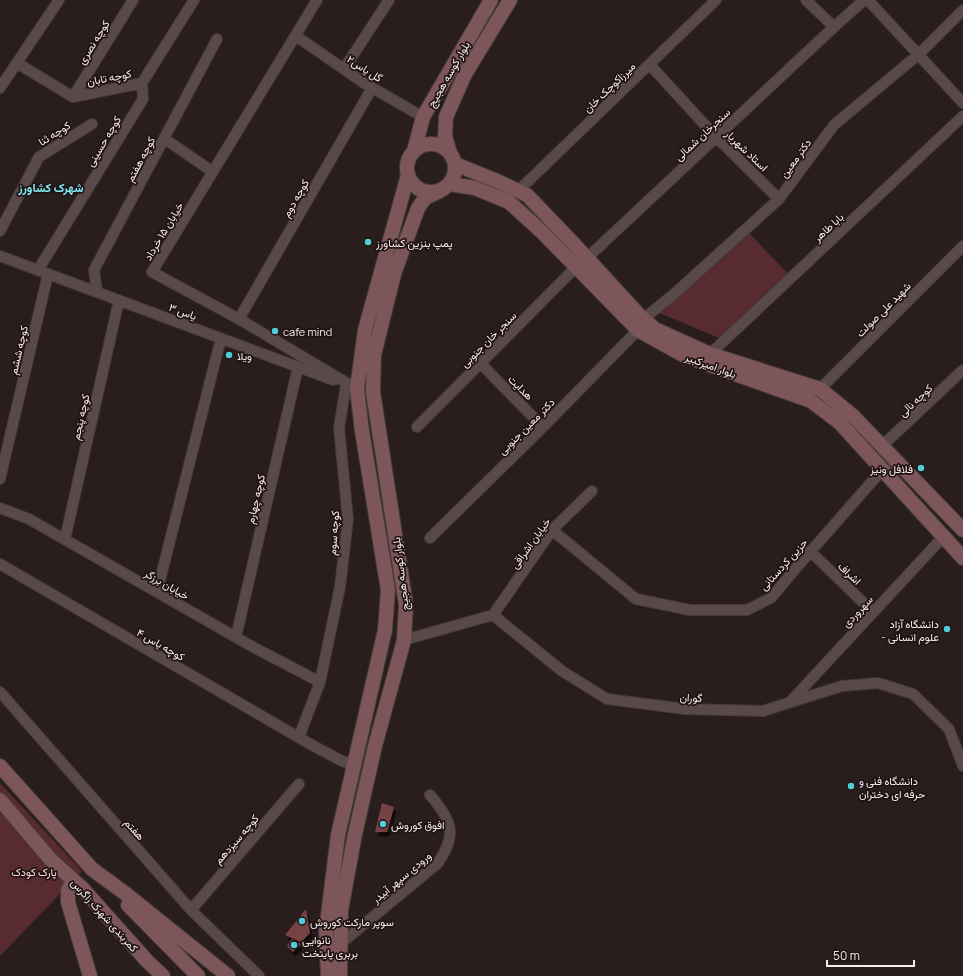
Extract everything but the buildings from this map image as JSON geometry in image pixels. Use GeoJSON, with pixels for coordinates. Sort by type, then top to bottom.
{"type":"FeatureCollection","features":[{"type":"Feature","properties":{"kind":"street"},"geometry":{"type":"LineString","coordinates":[[0,88],[59,0]]}},
{"type":"Feature","properties":{"kind":"street","name":"کوچه نصری"},"geometry":{"type":"LineString","coordinates":[[73,96],[133,0]]}},
{"type":"Feature","properties":{"kind":"street","name":"کوچه تابان"},"geometry":{"type":"LineString","coordinates":[[73,96],[142,83],[194,0]]}},
{"type":"Feature","properties":{"kind":"street","name":"خیابان ۱۵ خرداد"},"geometry":{"type":"LineString","coordinates":[[317,0],[152,272],[239,319],[352,387]]}},
{"type":"Feature","properties":{"kind":"street"},"geometry":{"type":"LineString","coordinates":[[344,70],[389,0]]}},
{"type":"Feature","properties":{"kind":"street","name":"بلوار کوسه هجیج"},"geometry":{"type":"LineString","coordinates":[[414,151],[423,117],[491,0]]}},
{"type":"Feature","properties":{"kind":"street","name":"بلوار کوسه هجیج"},"geometry":{"type":"LineString","coordinates":[[453,159],[445,136],[446,117],[465,74],[510,0]]}},
{"type":"Feature","properties":{"kind":"street","name":"میرزاکوچک خان"},"geometry":{"type":"LineString","coordinates":[[518,191],[716,0]]}},
{"type":"Feature","properties":{"kind":"street"},"geometry":{"type":"LineString","coordinates":[[806,0],[834,27]]}},
{"type":"Feature","properties":{"kind":"street","name":"سنجرخان شمالی"},"geometry":{"type":"LineString","coordinates":[[587,258],[864,0]]}},
{"type":"Feature","properties":{"kind":"street"},"geometry":{"type":"LineString","coordinates":[[868,0],[963,102]]}},
{"type":"Feature","properties":{"kind":"street","name":"دکتر معین"},"geometry":{"type":"LineString","coordinates":[[641,325],[779,199],[834,126],[919,54],[963,10]]}},
{"type":"Feature","properties":{"kind":"street","name":"گل یاس۲"},"geometry":{"type":"LineString","coordinates":[[296,36],[372,88],[423,117]]}},
{"type":"Feature","properties":{"kind":"street","name":"کوچه هفتم"},"geometry":{"type":"LineString","coordinates":[[97,292],[94,270],[217,39]]}},
{"type":"Feature","properties":{"kind":"street"},"geometry":{"type":"LineString","coordinates":[[17,63],[73,96]]}},
{"type":"Feature","properties":{"kind":"street","name":"استاد شهریار"},"geometry":{"type":"LineString","coordinates":[[650,64],[716,137],[779,199]]}},
{"type":"Feature","properties":{"kind":"street","name":"کوچه حسینی"},"geometry":{"type":"LineString","coordinates":[[38,270],[143,99],[142,83]]}},
{"type":"Feature","properties":{"kind":"street","name":"کوچه دوم"},"geometry":{"type":"LineString","coordinates":[[239,319],[372,88]]}},
{"type":"Feature","properties":{"kind":"street","name":"بابا طاهر"},"geometry":{"type":"LineString","coordinates":[[710,354],[963,116]]}},
{"type":"Feature","properties":{"kind":"street","name":"کوچه ثنا"},"geometry":{"type":"LineString","coordinates":[[0,231],[39,157],[92,124]]}},
{"type":"Feature","properties":{"kind":"street"},"geometry":{"type":"LineString","coordinates":[[165,139],[213,172]]}},
{"type":"Feature","properties":{"kind":"street"},"geometry":{"type":"LineString","coordinates":[[426,145],[440,145],[453,159],[455,172],[444,187],[433,192],[420,190],[415,186],[408,174],[408,162],[414,151],[426,145]]}},
{"type":"Feature","properties":{"kind":"street","name":"بلوار امیرکبیر"},"geometry":{"type":"LineString","coordinates":[[453,159],[518,191],[535,202],[587,258],[641,325],[655,329],[710,354],[820,389],[853,416],[963,530]]}},
{"type":"Feature","properties":{"kind":"street","name":"بلوار کوسه هجیج"},"geometry":{"type":"LineString","coordinates":[[335,974],[326,958],[326,932],[338,835],[384,637],[388,590],[362,431],[352,387],[365,330],[408,174]]}},
{"type":"Feature","properties":{"kind":"street","name":"بلوار کوسه هجیج"},"geometry":{"type":"LineString","coordinates":[[335,974],[340,944],[341,910],[355,834],[375,746],[404,640],[406,605],[373,392],[374,356],[394,274],[418,208],[425,198],[444,187]]}},
{"type":"Feature","properties":{"kind":"street","name":"بلوار امیرکبیر"},"geometry":{"type":"LineString","coordinates":[[444,187],[475,188],[509,202],[541,231],[576,267],[641,325],[687,357],[811,401],[840,423],[963,558]]}},
{"type":"Feature","properties":{"kind":"street","name":"شهید علی صولت"},"geometry":{"type":"LineString","coordinates":[[820,389],[963,246]]}},
{"type":"Feature","properties":{"kind":"street","name":"یاس ۳"},"geometry":{"type":"LineString","coordinates":[[0,256],[352,387]]}},
{"type":"Feature","properties":{"kind":"street","name":"سنجر خان جنوبی"},"geometry":{"type":"LineString","coordinates":[[417,427],[576,267]]}},
{"type":"Feature","properties":{"kind":"street","name":"کوچه ششم"},"geometry":{"type":"LineString","coordinates":[[0,479],[48,274]]}},
{"type":"Feature","properties":{"kind":"street","name":"کوچه پنجم"},"geometry":{"type":"LineString","coordinates":[[65,539],[119,300]]}},
{"type":"Feature","properties":{"kind":"street","name":"دکتر معین جنوبی"},"geometry":{"type":"LineString","coordinates":[[430,538],[543,427],[641,325]]}},
{"type":"Feature","properties":{"kind":"street"},"geometry":{"type":"LineString","coordinates":[[157,592],[221,338]]}},
{"type":"Feature","properties":{"kind":"street","name":"هدایت"},"geometry":{"type":"LineString","coordinates":[[481,364],[543,427]]}},
{"type":"Feature","properties":{"kind":"street","name":"کوچه چهارم"},"geometry":{"type":"LineString","coordinates":[[236,637],[298,367]]}},
{"type":"Feature","properties":{"kind":"street","name":"کوچه نالی"},"geometry":{"type":"LineString","coordinates":[[882,446],[963,370]]}},
{"type":"Feature","properties":{"kind":"street"},"geometry":{"type":"LineString","coordinates":[[352,387],[373,392]]}},
{"type":"Feature","properties":{"kind":"street","name":"کوچه سوم"},"geometry":{"type":"LineString","coordinates":[[298,737],[320,682],[340,587],[348,519],[338,428],[352,387]]}},
{"type":"Feature","properties":{"kind":"street"},"geometry":{"type":"LineString","coordinates":[[811,401],[820,389]]}},
{"type":"Feature","properties":{"kind":"street","name":"حزین کردستانی"},"geometry":{"type":"LineString","coordinates":[[552,530],[636,599],[690,610],[747,610],[771,598],[810,551],[883,469]]}},
{"type":"Feature","properties":{"kind":"street","name":"خیابان اشراقی"},"geometry":{"type":"LineString","coordinates":[[493,615],[552,530],[592,491]]}},
{"type":"Feature","properties":{"kind":"street","name":"خیابان برزگر"},"geometry":{"type":"LineString","coordinates":[[0,508],[29,519],[236,637],[320,682]]}},
{"type":"Feature","properties":{"kind":"street","name":"سهروردی"},"geometry":{"type":"LineString","coordinates":[[788,703],[944,536]]}},
{"type":"Feature","properties":{"kind":"street","name":"اشراف"},"geometry":{"type":"LineString","coordinates":[[810,551],[874,612]]}},
{"type":"Feature","properties":{"kind":"street","name":"کوچه یاس ۴"},"geometry":{"type":"LineString","coordinates":[[0,564],[310,744],[342,761],[354,765]]}},
{"type":"Feature","properties":{"kind":"street"},"geometry":{"type":"LineString","coordinates":[[384,637],[404,640],[493,615]]}},
{"type":"Feature","properties":{"kind":"street","name":"گوران"},"geometry":{"type":"LineString","coordinates":[[493,615],[562,671],[607,699],[685,709],[763,711],[842,686],[878,683],[913,694],[949,728],[963,766]]}},
{"type":"Feature","properties":{"kind":"street","name":"هفتم"},"geometry":{"type":"LineString","coordinates":[[0,692],[191,910],[259,976]]}},
{"type":"Feature","properties":{"kind":"street","name":"کمربندی شهرک زاگرس"},"geometry":{"type":"LineString","coordinates":[[0,766],[92,869],[198,976]]}},
{"type":"Feature","properties":{"kind":"street","name":"کوچه سیزدهم"},"geometry":{"type":"LineString","coordinates":[[191,910],[299,784]]}},
{"type":"Feature","properties":{"kind":"street","name":"ورودی سپهر آبیدر"},"geometry":{"type":"LineString","coordinates":[[340,944],[437,864],[446,851],[450,838],[449,825],[444,811],[430,796]]}},
{"type":"Feature","properties":{"kind":"street","name":"کمربندی شهرک زاگرس"},"geometry":{"type":"LineString","coordinates":[[0,800],[51,860],[83,889],[147,961],[163,976]]}},
{"type":"Feature","properties":{"kind":"street","name":"کمربندی شهرک زاگرس"},"geometry":{"type":"LineString","coordinates":[[92,869],[126,894],[228,976]]}},
{"type":"Feature","properties":{"kind":"street"},"geometry":{"type":"LineString","coordinates":[[74,881],[68,890],[68,902],[90,976]]}},
{"type":"Feature","properties":{"kind":"green space"},"geometry":{"type":"Polygon","coordinates":[[[747,231],[794,280],[726,341],[657,312],[747,231]]]}},
{"type":"Feature","properties":{"kind":"green space","name":"پارک کودک"},"geometry":{"type":"Polygon","coordinates":[[[0,783],[82,871],[0,956],[0,783]]]}},
{"type":"Feature","properties":{"kind":"place","name":"پمپ بنزین کشاورز"},"geometry":{"type":"Point","coordinates":[368,242]}},
{"type":"Feature","properties":{"kind":"place","name":"cafe mind"},"geometry":{"type":"Point","coordinates":[275,331]}},
{"type":"Feature","properties":{"kind":"place","name":"ویلا"},"geometry":{"type":"Point","coordinates":[229,355]}},
{"type":"Feature","properties":{"kind":"place","name":"فلافل ونیز"},"geometry":{"type":"Point","coordinates":[921,468]}},
{"type":"Feature","properties":{"kind":"place","name":"دانشگاه آزاد - علوم انسانی"},"geometry":{"type":"Point","coordinates":[947,629]}},
{"type":"Feature","properties":{"kind":"place","name":"دانشگاه فنی و حرفه ای دختران"},"geometry":{"type":"Point","coordinates":[851,786]}},
{"type":"Feature","properties":{"kind":"place","name":"افوق کوروش"},"geometry":{"type":"Point","coordinates":[383,824]}},
{"type":"Feature","properties":{"kind":"place","name":"سوپر مارکت کوروش"},"geometry":{"type":"Point","coordinates":[302,921]}},
{"type":"Feature","properties":{"kind":"place","name":"نانوایی بربری پایتخت"},"geometry":{"type":"Point","coordinates":[294,945]}},
{"type":"Feature","properties":{"kind":"district","name":"شهرک کشاورز"},"geometry":{"type":"Point","coordinates":[51,187]}}]}
